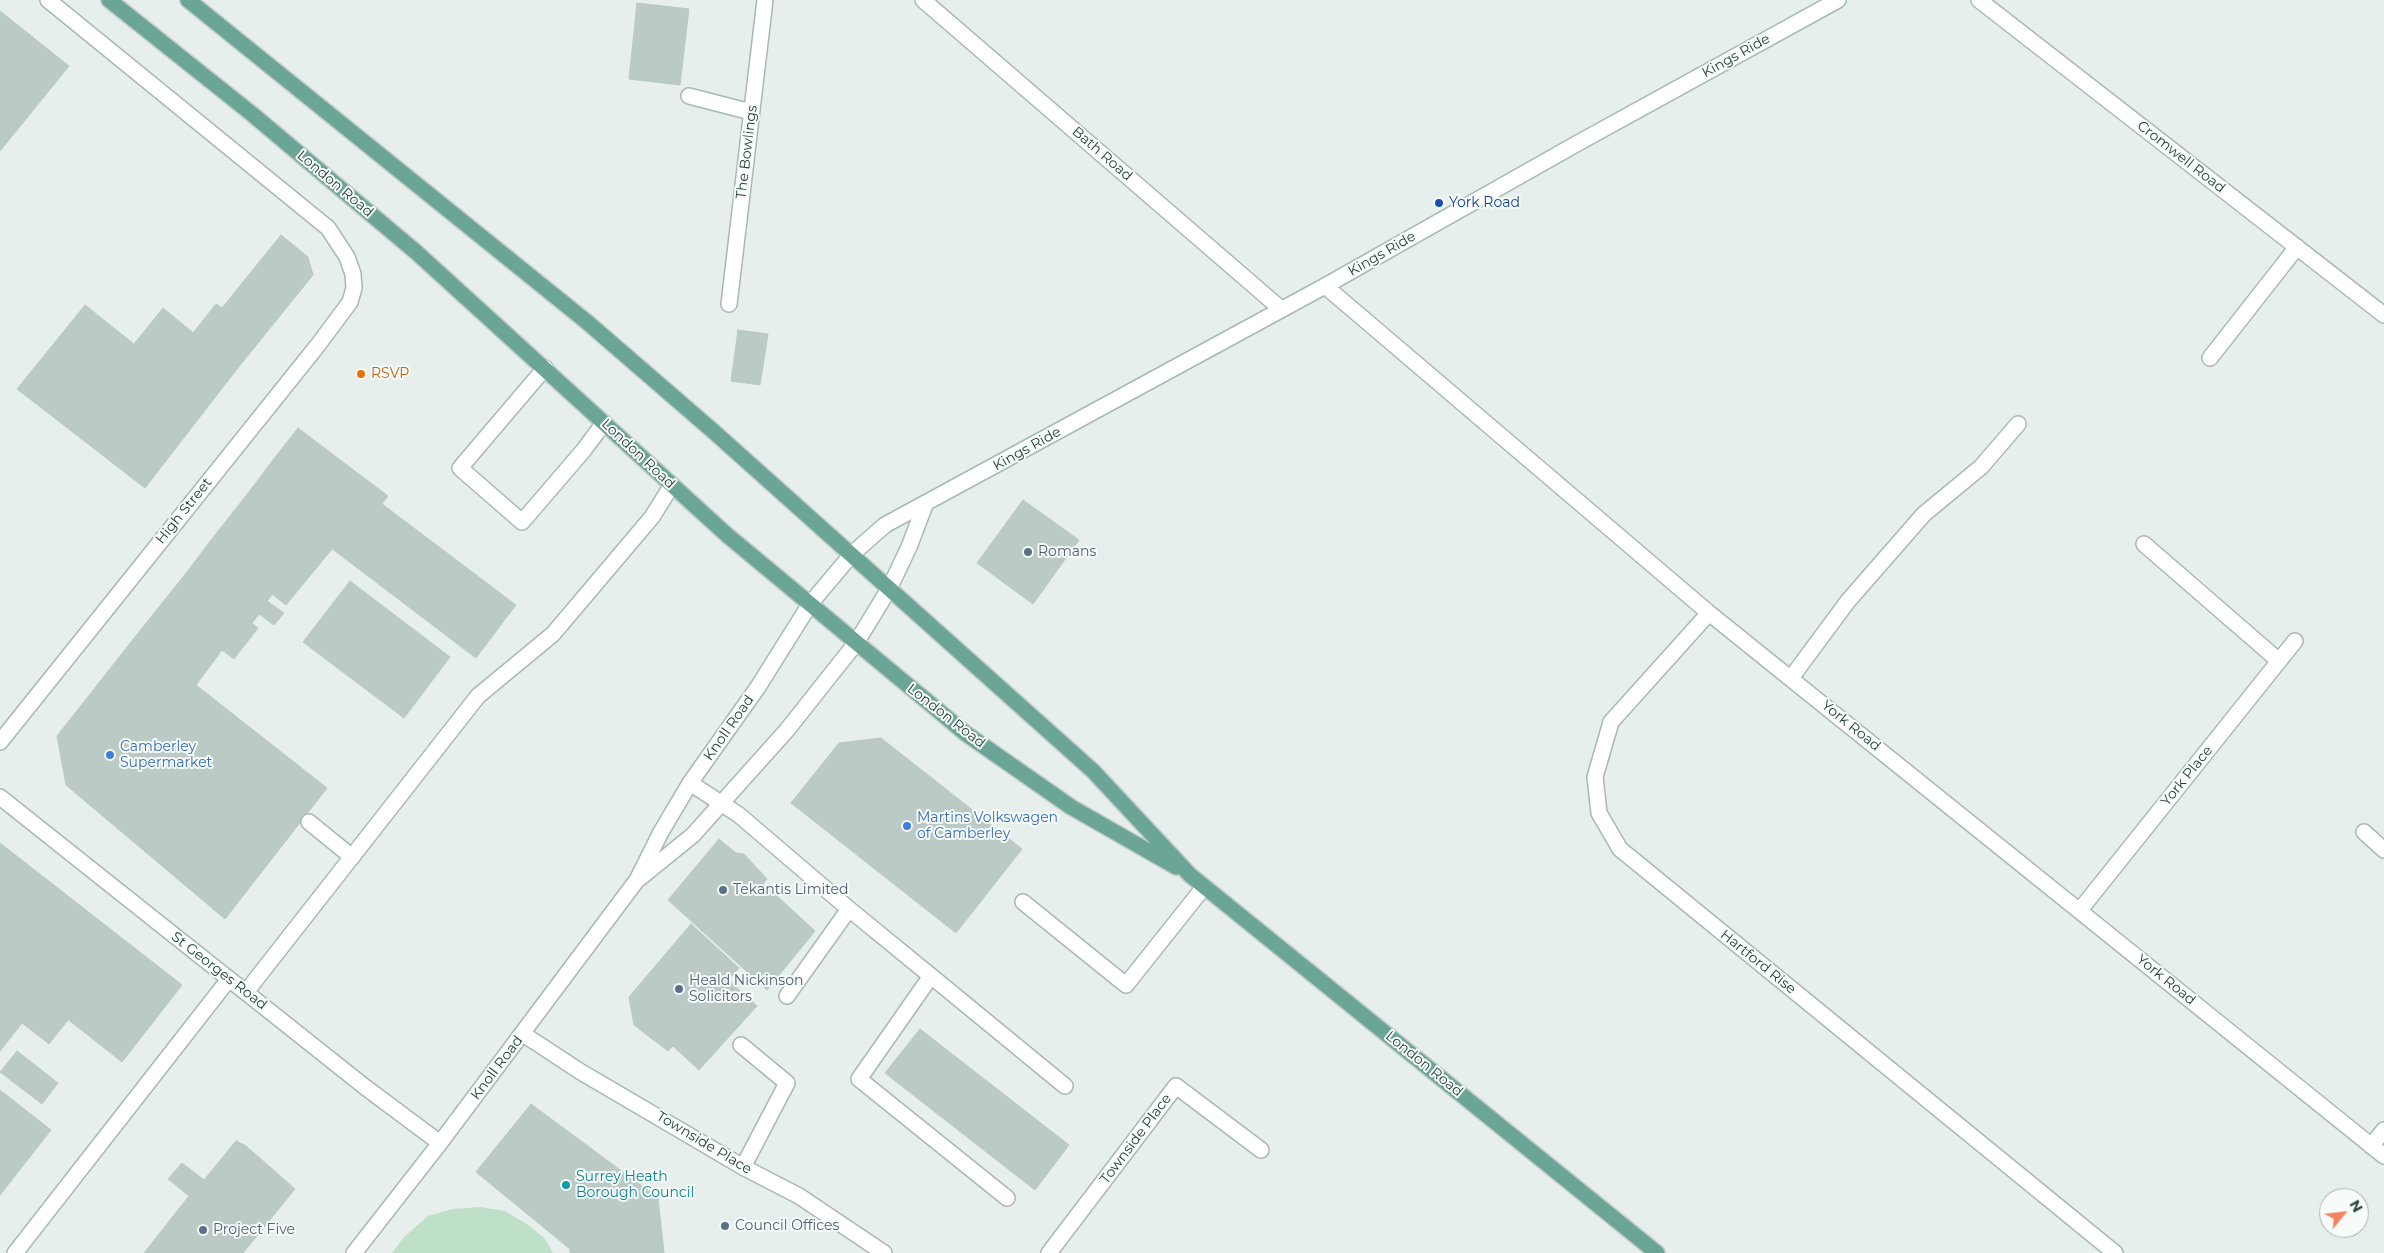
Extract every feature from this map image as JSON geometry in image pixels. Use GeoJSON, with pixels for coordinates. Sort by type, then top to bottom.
{"type":"FeatureCollection","features":[{"type":"Feature","properties":{"kind":"main road","name":"London Road"},"geometry":{"type":"LineString","coordinates":[[109,0],[252,114],[408,245],[672,485],[856,643],[965,733],[1071,807],[1190,875]]}},
{"type":"Feature","properties":{"kind":"main road","name":"London Road"},"geometry":{"type":"LineString","coordinates":[[188,0],[587,322],[852,554],[1093,771],[1190,875],[1204,887],[1657,1253]]}},
{"type":"Feature","properties":{"kind":"street","name":"High Street"},"geometry":{"type":"LineString","coordinates":[[0,742],[318,345],[350,302],[354,288],[353,274],[347,257],[328,228],[48,0]]}},
{"type":"Feature","properties":{"kind":"street","name":"The Bowlings"},"geometry":{"type":"LineString","coordinates":[[729,304],[765,0]]}},
{"type":"Feature","properties":{"kind":"street","name":"Bath Road"},"geometry":{"type":"LineString","coordinates":[[923,0],[1281,309]]}},
{"type":"Feature","properties":{"kind":"street","name":"Kings Ride"},"geometry":{"type":"LineString","coordinates":[[852,554],[886,526],[1325,286],[1586,138],[1838,0]]}},
{"type":"Feature","properties":{"kind":"street","name":"Cromwell Road"},"geometry":{"type":"LineString","coordinates":[[1979,0],[2384,315]]}},
{"type":"Feature","properties":{"kind":"street"},"geometry":{"type":"LineString","coordinates":[[689,96],[751,112]]}},
{"type":"Feature","properties":{"kind":"street"},"geometry":{"type":"LineString","coordinates":[[2210,358],[2297,247]]}},
{"type":"Feature","properties":{"kind":"street","name":"York Road"},"geometry":{"type":"LineString","coordinates":[[1325,286],[1709,613],[2384,1156]]}},
{"type":"Feature","properties":{"kind":"street"},"geometry":{"type":"LineString","coordinates":[[545,368],[460,468],[522,522],[583,452],[604,423]]}},
{"type":"Feature","properties":{"kind":"street"},"geometry":{"type":"LineString","coordinates":[[1791,678],[1848,601],[1924,514],[1981,466],[2018,424]]}},
{"type":"Feature","properties":{"kind":"street"},"geometry":{"type":"LineString","coordinates":[[246,992],[478,696],[553,634],[652,517],[672,485]]}},
{"type":"Feature","properties":{"kind":"street"},"geometry":{"type":"LineString","coordinates":[[889,589],[909,548],[925,505]]}},
{"type":"Feature","properties":{"kind":"street"},"geometry":{"type":"LineString","coordinates":[[2144,544],[2279,661]]}},
{"type":"Feature","properties":{"kind":"street","name":"Knoll Road"},"geometry":{"type":"LineString","coordinates":[[354,1253],[523,1034],[637,880],[661,832],[690,783],[758,687],[810,604],[852,554]]}},
{"type":"Feature","properties":{"kind":"street","name":"Knoll Road"},"geometry":{"type":"LineString","coordinates":[[637,880],[693,835],[787,730],[856,643],[889,589]]}},
{"type":"Feature","properties":{"kind":"street","name":"Hartford Rise"},"geometry":{"type":"LineString","coordinates":[[1709,613],[1611,722],[1595,776],[1599,814],[1620,849],[2115,1253]]}},
{"type":"Feature","properties":{"kind":"street","name":"York Place"},"geometry":{"type":"LineString","coordinates":[[2080,910],[2295,641]]}},
{"type":"Feature","properties":{"kind":"street"},"geometry":{"type":"LineString","coordinates":[[690,783],[739,814],[849,909],[1065,1086]]}},
{"type":"Feature","properties":{"kind":"street","name":"St Georges Road"},"geometry":{"type":"LineString","coordinates":[[0,797],[364,1087],[440,1143]]}},
{"type":"Feature","properties":{"kind":"street"},"geometry":{"type":"LineString","coordinates":[[309,822],[352,857]]}},
{"type":"Feature","properties":{"kind":"street"},"geometry":{"type":"LineString","coordinates":[[2364,832],[2384,850]]}},
{"type":"Feature","properties":{"kind":"street"},"geometry":{"type":"LineString","coordinates":[[1023,902],[1126,985],[1204,887]]}},
{"type":"Feature","properties":{"kind":"street"},"geometry":{"type":"LineString","coordinates":[[787,996],[849,909]]}},
{"type":"Feature","properties":{"kind":"street"},"geometry":{"type":"LineString","coordinates":[[931,976],[859,1079],[1007,1198]]}},
{"type":"Feature","properties":{"kind":"street"},"geometry":{"type":"LineString","coordinates":[[15,1253],[229,979]]}},
{"type":"Feature","properties":{"kind":"street","name":"Townside Place"},"geometry":{"type":"LineString","coordinates":[[523,1034],[581,1072],[742,1166],[799,1196],[884,1253]]}},
{"type":"Feature","properties":{"kind":"street"},"geometry":{"type":"LineString","coordinates":[[742,1045],[787,1083],[742,1166]]}},
{"type":"Feature","properties":{"kind":"street","name":"Townside Place"},"geometry":{"type":"LineString","coordinates":[[1049,1253],[1176,1086],[1261,1150]]}},
{"type":"Feature","properties":{"kind":"street"},"geometry":{"type":"LineString","coordinates":[[2371,1146],[2384,1130]]}},
{"type":"Feature","properties":{"kind":"green space"},"geometry":{"type":"Polygon","coordinates":[[[480,1207],[505,1211],[530,1226],[545,1239],[553,1253],[392,1253],[404,1237],[428,1216],[453,1209],[480,1207]]]}},
{"type":"Feature","properties":{"kind":"building"},"geometry":{"type":"Polygon","coordinates":[[[637,3],[689,9],[680,85],[629,79],[637,3]]]}},
{"type":"Feature","properties":{"kind":"building"},"geometry":{"type":"Polygon","coordinates":[[[0,11],[69,66],[0,151],[0,11]]]}},
{"type":"Feature","properties":{"kind":"building"},"geometry":{"type":"Polygon","coordinates":[[[281,235],[308,257],[313,275],[237,369],[193,333],[216,304],[222,308],[281,235]]]}},
{"type":"Feature","properties":{"kind":"building"},"geometry":{"type":"Polygon","coordinates":[[[85,305],[134,344],[163,308],[237,369],[145,488],[17,389],[85,305]]]}},
{"type":"Feature","properties":{"kind":"building"},"geometry":{"type":"Polygon","coordinates":[[[738,330],[768,334],[760,385],[731,381],[738,330]]]}},
{"type":"Feature","properties":{"kind":"building"},"geometry":{"type":"Polygon","coordinates":[[[298,428],[388,496],[382,504],[516,605],[503,622],[463,592],[457,599],[273,460],[298,428]]]}},
{"type":"Feature","properties":{"kind":"building"},"geometry":{"type":"Polygon","coordinates":[[[273,460],[457,599],[463,592],[503,622],[476,658],[252,488],[273,460]]]}},
{"type":"Feature","properties":{"kind":"building"},"geometry":{"type":"Polygon","coordinates":[[[252,488],[332,549],[286,605],[208,544],[252,488]]]}},
{"type":"Feature","properties":{"kind":"building","name":"Romans"},"geometry":{"type":"Polygon","coordinates":[[[1023,500],[1079,540],[1033,604],[977,563],[1023,500]]]}},
{"type":"Feature","properties":{"kind":"building"},"geometry":{"type":"Polygon","coordinates":[[[208,544],[272,595],[267,601],[284,613],[274,625],[259,614],[252,623],[187,572],[208,544]]]}},
{"type":"Feature","properties":{"kind":"building"},"geometry":{"type":"Polygon","coordinates":[[[187,572],[258,628],[234,659],[222,650],[196,685],[135,637],[187,572]]]}},
{"type":"Feature","properties":{"kind":"building"},"geometry":{"type":"Polygon","coordinates":[[[350,581],[450,657],[404,718],[303,642],[350,581]]]}},
{"type":"Feature","properties":{"kind":"building"},"geometry":{"type":"Polygon","coordinates":[[[135,637],[327,788],[225,919],[66,785],[57,736],[135,637]]]}},
{"type":"Feature","properties":{"kind":"building","name":"Martins Volkswagen of Camberley"},"geometry":{"type":"Polygon","coordinates":[[[881,738],[1022,849],[956,933],[791,803],[839,743],[881,738]]]}},
{"type":"Feature","properties":{"kind":"building"},"geometry":{"type":"Polygon","coordinates":[[[719,839],[736,853],[744,854],[767,879],[763,883],[815,931],[767,990],[668,900],[719,839]]]}},
{"type":"Feature","properties":{"kind":"building"},"geometry":{"type":"Polygon","coordinates":[[[0,843],[182,985],[122,1062],[0,966],[0,843]]]}},
{"type":"Feature","properties":{"kind":"building"},"geometry":{"type":"Polygon","coordinates":[[[691,924],[739,968],[728,980],[757,1006],[699,1070],[673,1046],[668,1051],[634,1025],[629,997],[691,924]]]}},
{"type":"Feature","properties":{"kind":"building"},"geometry":{"type":"Polygon","coordinates":[[[0,966],[68,1020],[49,1044],[22,1023],[0,1051],[0,966]]]}},
{"type":"Feature","properties":{"kind":"building"},"geometry":{"type":"Polygon","coordinates":[[[920,1029],[1069,1145],[1035,1190],[885,1073],[920,1029]]]}},
{"type":"Feature","properties":{"kind":"building"},"geometry":{"type":"Polygon","coordinates":[[[17,1051],[58,1083],[42,1104],[0,1072],[17,1051]]]}},
{"type":"Feature","properties":{"kind":"building"},"geometry":{"type":"Polygon","coordinates":[[[0,1090],[51,1130],[0,1195],[0,1090]]]}},
{"type":"Feature","properties":{"kind":"building","name":"Surrey Heath Borough Council"},"geometry":{"type":"Polygon","coordinates":[[[531,1104],[658,1198],[664,1253],[570,1253],[570,1249],[476,1172],[531,1104]]]}},
{"type":"Feature","properties":{"kind":"building"},"geometry":{"type":"Polygon","coordinates":[[[236,1141],[246,1146],[295,1189],[243,1253],[144,1253],[189,1196],[168,1179],[182,1163],[204,1180],[236,1141]]]}},
{"type":"Feature","properties":{"kind":"place","name":"York Road"},"geometry":{"type":"Point","coordinates":[1439,203]}},
{"type":"Feature","properties":{"kind":"place","name":"RSVP"},"geometry":{"type":"Point","coordinates":[361,374]}},
{"type":"Feature","properties":{"kind":"place","name":"Romans"},"geometry":{"type":"Point","coordinates":[1028,552]}},
{"type":"Feature","properties":{"kind":"place","name":"Camberley Supermarket"},"geometry":{"type":"Point","coordinates":[110,755]}},
{"type":"Feature","properties":{"kind":"place","name":"Martins Volkswagen of Camberley"},"geometry":{"type":"Point","coordinates":[907,826]}},
{"type":"Feature","properties":{"kind":"place","name":"Tekantis Limited"},"geometry":{"type":"Point","coordinates":[723,890]}},
{"type":"Feature","properties":{"kind":"place","name":"Heald Nickinson Solicitors"},"geometry":{"type":"Point","coordinates":[679,989]}},
{"type":"Feature","properties":{"kind":"place","name":"Surrey Heath Borough Council"},"geometry":{"type":"Point","coordinates":[566,1185]}},
{"type":"Feature","properties":{"kind":"place","name":"Council Offices"},"geometry":{"type":"Point","coordinates":[725,1226]}},
{"type":"Feature","properties":{"kind":"place","name":"Project Five"},"geometry":{"type":"Point","coordinates":[203,1230]}}]}
